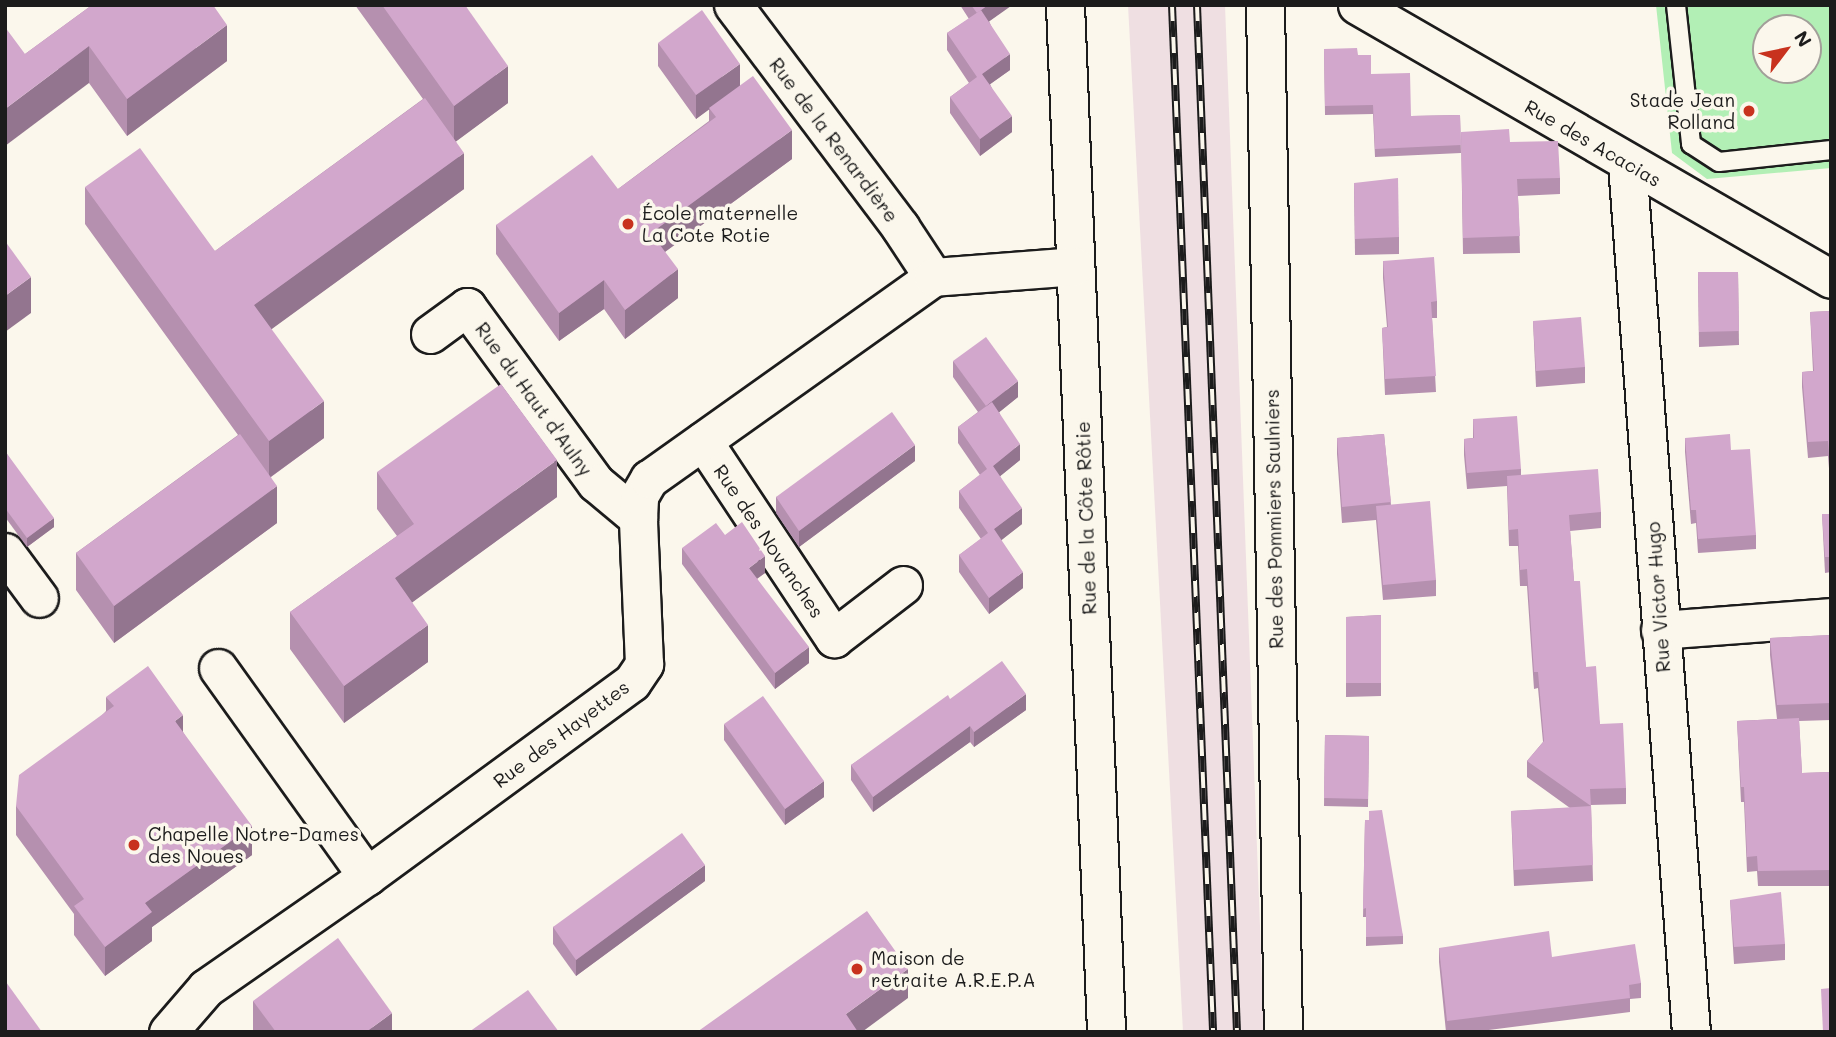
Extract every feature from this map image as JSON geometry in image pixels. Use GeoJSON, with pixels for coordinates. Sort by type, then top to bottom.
{"type":"FeatureCollection","features":[{"type":"Feature","properties":{"kind":"street","name":"Rue de la Renardière"},"geometry":{"type":"LineString","coordinates":[[733,5],[776,74],[933,277]]}},
{"type":"Feature","properties":{"kind":"street","name":"Rue de la Côte Rôtie"},"geometry":{"type":"LineString","coordinates":[[1065,5],[1106,1032]]}},
{"type":"Feature","properties":{"kind":"street","name":"Rue des Pommiers Saulniers"},"geometry":{"type":"LineString","coordinates":[[1265,5],[1283,1032]]}},
{"type":"Feature","properties":{"kind":"street","name":"Rue des Acacias"},"geometry":{"type":"LineString","coordinates":[[1357,5],[1831,279]]}},
{"type":"Feature","properties":{"kind":"street","name":"Rue Victor Hugo"},"geometry":{"type":"LineString","coordinates":[[1627,163],[1691,1032]]}},
{"type":"Feature","properties":{"kind":"street"},"geometry":{"type":"LineString","coordinates":[[933,277],[1075,266]]}},
{"type":"Feature","properties":{"kind":"street","name":"Rue des Hayettes"},"geometry":{"type":"LineString","coordinates":[[168,1032],[206,988],[367,876],[632,682],[644,664],[638,518],[639,496],[649,479],[933,277]]}},
{"type":"Feature","properties":{"kind":"street","name":"Rue du Haut d'Aulny"},"geometry":{"type":"LineString","coordinates":[[430,334],[467,307],[596,483],[638,518]]}},
{"type":"Feature","properties":{"kind":"street","name":"Rue des Novanches"},"geometry":{"type":"LineString","coordinates":[[703,441],[834,638],[903,585]]}},
{"type":"Feature","properties":{"kind":"street"},"geometry":{"type":"LineString","coordinates":[[5,552],[38,598]]}},
{"type":"Feature","properties":{"kind":"street"},"geometry":{"type":"LineString","coordinates":[[1660,630],[1831,617]]}},
{"type":"Feature","properties":{"kind":"street"},"geometry":{"type":"LineString","coordinates":[[218,668],[367,876]]}},
{"type":"Feature","properties":{"kind":"lane"},"geometry":{"type":"LineString","coordinates":[[1676,5],[1690,144],[1719,162],[1831,150]]}},
{"type":"Feature","properties":{"kind":"shaded area"},"geometry":{"type":"Polygon","coordinates":[[[1128,5],[1225,5],[1264,1032],[1183,1032],[1128,5]]]}},
{"type":"Feature","properties":{"kind":"green space","name":"Stade Jean Rolland"},"geometry":{"type":"Polygon","coordinates":[[[1656,5],[1831,5],[1831,168],[1707,179],[1672,153],[1656,5]]]}},
{"type":"Feature","properties":{"kind":"building"},"geometry":{"type":"Polygon","coordinates":[[[92,5],[213,5],[227,25],[127,99],[89,46],[5,109],[5,27],[25,54],[92,5]]]}},
{"type":"Feature","properties":{"kind":"building"},"geometry":{"type":"Polygon","coordinates":[[[382,5],[465,5],[508,66],[454,106],[382,5]]]}},
{"type":"Feature","properties":{"kind":"building"},"geometry":{"type":"Polygon","coordinates":[[[971,5],[988,5],[977,13],[971,5]]]}},
{"type":"Feature","properties":{"kind":"building"},"geometry":{"type":"Polygon","coordinates":[[[702,10],[740,64],[696,95],[658,43],[702,10]]]}},
{"type":"Feature","properties":{"kind":"building"},"geometry":{"type":"Polygon","coordinates":[[[981,10],[1010,54],[982,74],[1012,116],[980,139],[950,97],[977,77],[947,33],[981,10]]]}},
{"type":"Feature","properties":{"kind":"building"},"geometry":{"type":"Polygon","coordinates":[[[1357,48],[1358,55],[1371,55],[1371,74],[1410,73],[1411,116],[1460,115],[1461,145],[1375,149],[1373,105],[1325,106],[1324,49],[1357,48]]]}},
{"type":"Feature","properties":{"kind":"building","name":"École maternelle La Cote Rotie"},"geometry":{"type":"Polygon","coordinates":[[[753,76],[792,130],[651,233],[678,269],[625,310],[604,280],[559,313],[496,225],[592,155],[618,189],[716,117],[709,108],[753,76]]]}},
{"type":"Feature","properties":{"kind":"building"},"geometry":{"type":"Polygon","coordinates":[[[425,98],[464,153],[254,305],[324,401],[269,441],[85,187],[140,148],[215,251],[425,98]]]}},
{"type":"Feature","properties":{"kind":"building"},"geometry":{"type":"Polygon","coordinates":[[[1509,129],[1510,142],[1558,141],[1560,178],[1517,179],[1520,236],[1463,238],[1461,132],[1509,129]]]}},
{"type":"Feature","properties":{"kind":"building"},"geometry":{"type":"Polygon","coordinates":[[[1398,178],[1399,237],[1355,239],[1354,183],[1398,178]]]}},
{"type":"Feature","properties":{"kind":"building"},"geometry":{"type":"Polygon","coordinates":[[[5,241],[31,277],[5,296],[5,241]]]}},
{"type":"Feature","properties":{"kind":"building"},"geometry":{"type":"Polygon","coordinates":[[[1434,257],[1437,301],[1431,302],[1436,376],[1385,379],[1382,328],[1388,327],[1383,261],[1434,257]]]}},
{"type":"Feature","properties":{"kind":"building"},"geometry":{"type":"Polygon","coordinates":[[[1698,272],[1738,272],[1739,331],[1699,332],[1698,272]]]}},
{"type":"Feature","properties":{"kind":"building"},"geometry":{"type":"Polygon","coordinates":[[[1831,311],[1831,478],[1828,441],[1808,442],[1802,372],[1814,371],[1810,312],[1831,311]]]}},
{"type":"Feature","properties":{"kind":"building"},"geometry":{"type":"Polygon","coordinates":[[[1581,317],[1585,367],[1536,371],[1533,321],[1581,317]]]}},
{"type":"Feature","properties":{"kind":"building"},"geometry":{"type":"Polygon","coordinates":[[[986,337],[1018,381],[986,406],[953,361],[986,337]]]}},
{"type":"Feature","properties":{"kind":"building"},"geometry":{"type":"Polygon","coordinates":[[[501,384],[557,460],[395,578],[428,625],[344,686],[290,612],[414,524],[377,472],[501,384]]]}},
{"type":"Feature","properties":{"kind":"building"},"geometry":{"type":"Polygon","coordinates":[[[992,402],[1020,444],[993,466],[1022,508],[994,529],[1023,572],[989,598],[959,555],[988,533],[959,491],[987,469],[958,427],[992,402]]]}},
{"type":"Feature","properties":{"kind":"building"},"geometry":{"type":"Polygon","coordinates":[[[892,412],[915,445],[799,531],[776,497],[892,412]]]}},
{"type":"Feature","properties":{"kind":"building"},"geometry":{"type":"Polygon","coordinates":[[[1517,416],[1521,469],[1467,473],[1464,439],[1474,438],[1473,419],[1517,416]]]}},
{"type":"Feature","properties":{"kind":"building"},"geometry":{"type":"Polygon","coordinates":[[[240,434],[277,486],[114,606],[76,553],[240,434]]]}},
{"type":"Feature","properties":{"kind":"building"},"geometry":{"type":"Polygon","coordinates":[[[1384,434],[1391,502],[1342,507],[1337,438],[1384,434]]]}},
{"type":"Feature","properties":{"kind":"building"},"geometry":{"type":"Polygon","coordinates":[[[1730,434],[1731,450],[1750,449],[1756,535],[1698,539],[1696,510],[1691,510],[1685,438],[1730,434]]]}},
{"type":"Feature","properties":{"kind":"building"},"geometry":{"type":"Polygon","coordinates":[[[5,451],[54,518],[27,538],[5,508],[5,451]]]}},
{"type":"Feature","properties":{"kind":"building"},"geometry":{"type":"Polygon","coordinates":[[[1598,469],[1601,512],[1569,515],[1574,581],[1580,581],[1586,667],[1596,666],[1600,724],[1623,723],[1626,788],[1590,789],[1591,806],[1527,761],[1544,741],[1538,672],[1534,672],[1527,569],[1520,570],[1518,529],[1509,530],[1507,476],[1598,469]]]}},
{"type":"Feature","properties":{"kind":"building"},"geometry":{"type":"Polygon","coordinates":[[[1430,501],[1436,580],[1383,585],[1376,506],[1430,501]]]}},
{"type":"Feature","properties":{"kind":"building"},"geometry":{"type":"Polygon","coordinates":[[[1822,514],[1831,514],[1831,557],[1825,557],[1822,514]]]}},
{"type":"Feature","properties":{"kind":"building"},"geometry":{"type":"Polygon","coordinates":[[[742,522],[765,556],[749,568],[809,647],[775,673],[682,548],[716,523],[725,535],[742,522]]]}},
{"type":"Feature","properties":{"kind":"building"},"geometry":{"type":"Polygon","coordinates":[[[1381,615],[1381,683],[1346,683],[1346,617],[1381,615]]]}},
{"type":"Feature","properties":{"kind":"building"},"geometry":{"type":"Polygon","coordinates":[[[1831,635],[1831,703],[1777,705],[1770,638],[1831,635]]]}},
{"type":"Feature","properties":{"kind":"building"},"geometry":{"type":"Polygon","coordinates":[[[1002,661],[1026,694],[974,732],[970,726],[873,797],[851,765],[948,695],[950,699],[1002,661]]]}},
{"type":"Feature","properties":{"kind":"building","name":"Chapelle Notre-Dames des Noues"},"geometry":{"type":"Polygon","coordinates":[[[148,666],[183,715],[175,721],[252,826],[145,903],[152,912],[105,947],[74,906],[84,899],[16,806],[19,775],[114,706],[106,697],[148,666]]]}},
{"type":"Feature","properties":{"kind":"building"},"geometry":{"type":"Polygon","coordinates":[[[763,696],[824,781],[785,809],[724,724],[763,696]]]}},
{"type":"Feature","properties":{"kind":"building"},"geometry":{"type":"Polygon","coordinates":[[[1799,718],[1802,773],[1831,772],[1831,870],[1758,871],[1757,856],[1747,857],[1744,787],[1741,787],[1737,721],[1799,718]]]}},
{"type":"Feature","properties":{"kind":"building"},"geometry":{"type":"Polygon","coordinates":[[[1325,735],[1369,736],[1368,799],[1324,798],[1325,735]]]}},
{"type":"Feature","properties":{"kind":"building"},"geometry":{"type":"Polygon","coordinates":[[[1591,806],[1593,865],[1514,870],[1511,811],[1591,806]]]}},
{"type":"Feature","properties":{"kind":"building"},"geometry":{"type":"Polygon","coordinates":[[[1382,810],[1403,936],[1366,937],[1366,908],[1363,909],[1365,820],[1369,820],[1369,811],[1382,810]]]}},
{"type":"Feature","properties":{"kind":"building"},"geometry":{"type":"Polygon","coordinates":[[[682,833],[705,865],[576,960],[553,927],[682,833]]]}},
{"type":"Feature","properties":{"kind":"building"},"geometry":{"type":"Polygon","coordinates":[[[1781,892],[1785,944],[1734,947],[1730,900],[1781,892]]]}},
{"type":"Feature","properties":{"kind":"building"},"geometry":{"type":"Polygon","coordinates":[[[867,911],[908,969],[846,1014],[858,1032],[697,1032],[867,911]]]}},
{"type":"Feature","properties":{"kind":"building"},"geometry":{"type":"Polygon","coordinates":[[[1549,931],[1552,957],[1635,944],[1641,983],[1629,985],[1630,998],[1447,1021],[1439,948],[1549,931]]]}},
{"type":"Feature","properties":{"kind":"building"},"geometry":{"type":"Polygon","coordinates":[[[338,938],[392,1013],[366,1032],[276,1032],[253,1001],[338,938]]]}},
{"type":"Feature","properties":{"kind":"building"},"geometry":{"type":"Polygon","coordinates":[[[6,982],[42,1032],[5,1032],[6,982]]]}},
{"type":"Feature","properties":{"kind":"building"},"geometry":{"type":"Polygon","coordinates":[[[1831,988],[1831,1032],[1823,1032],[1821,989],[1831,988]]]}},
{"type":"Feature","properties":{"kind":"building"},"geometry":{"type":"Polygon","coordinates":[[[528,990],[559,1032],[469,1032],[528,990]]]}},
{"type":"Feature","properties":{"kind":"railway"},"geometry":{"type":"LineString","coordinates":[[1172,5],[1213,1032]]}},
{"type":"Feature","properties":{"kind":"railway"},"geometry":{"type":"LineString","coordinates":[[1197,5],[1237,1032]]}},
{"type":"Feature","properties":{"kind":"place","name":"Stade Jean Rolland"},"geometry":{"type":"Point","coordinates":[1749,111]}},
{"type":"Feature","properties":{"kind":"place","name":"École maternelle La Cote Rotie"},"geometry":{"type":"Point","coordinates":[628,224]}},
{"type":"Feature","properties":{"kind":"place","name":"Chapelle Notre-Dames des Noues"},"geometry":{"type":"Point","coordinates":[134,845]}},
{"type":"Feature","properties":{"kind":"place","name":"Maison de retraite A.R.E.P.A"},"geometry":{"type":"Point","coordinates":[857,969]}}]}
